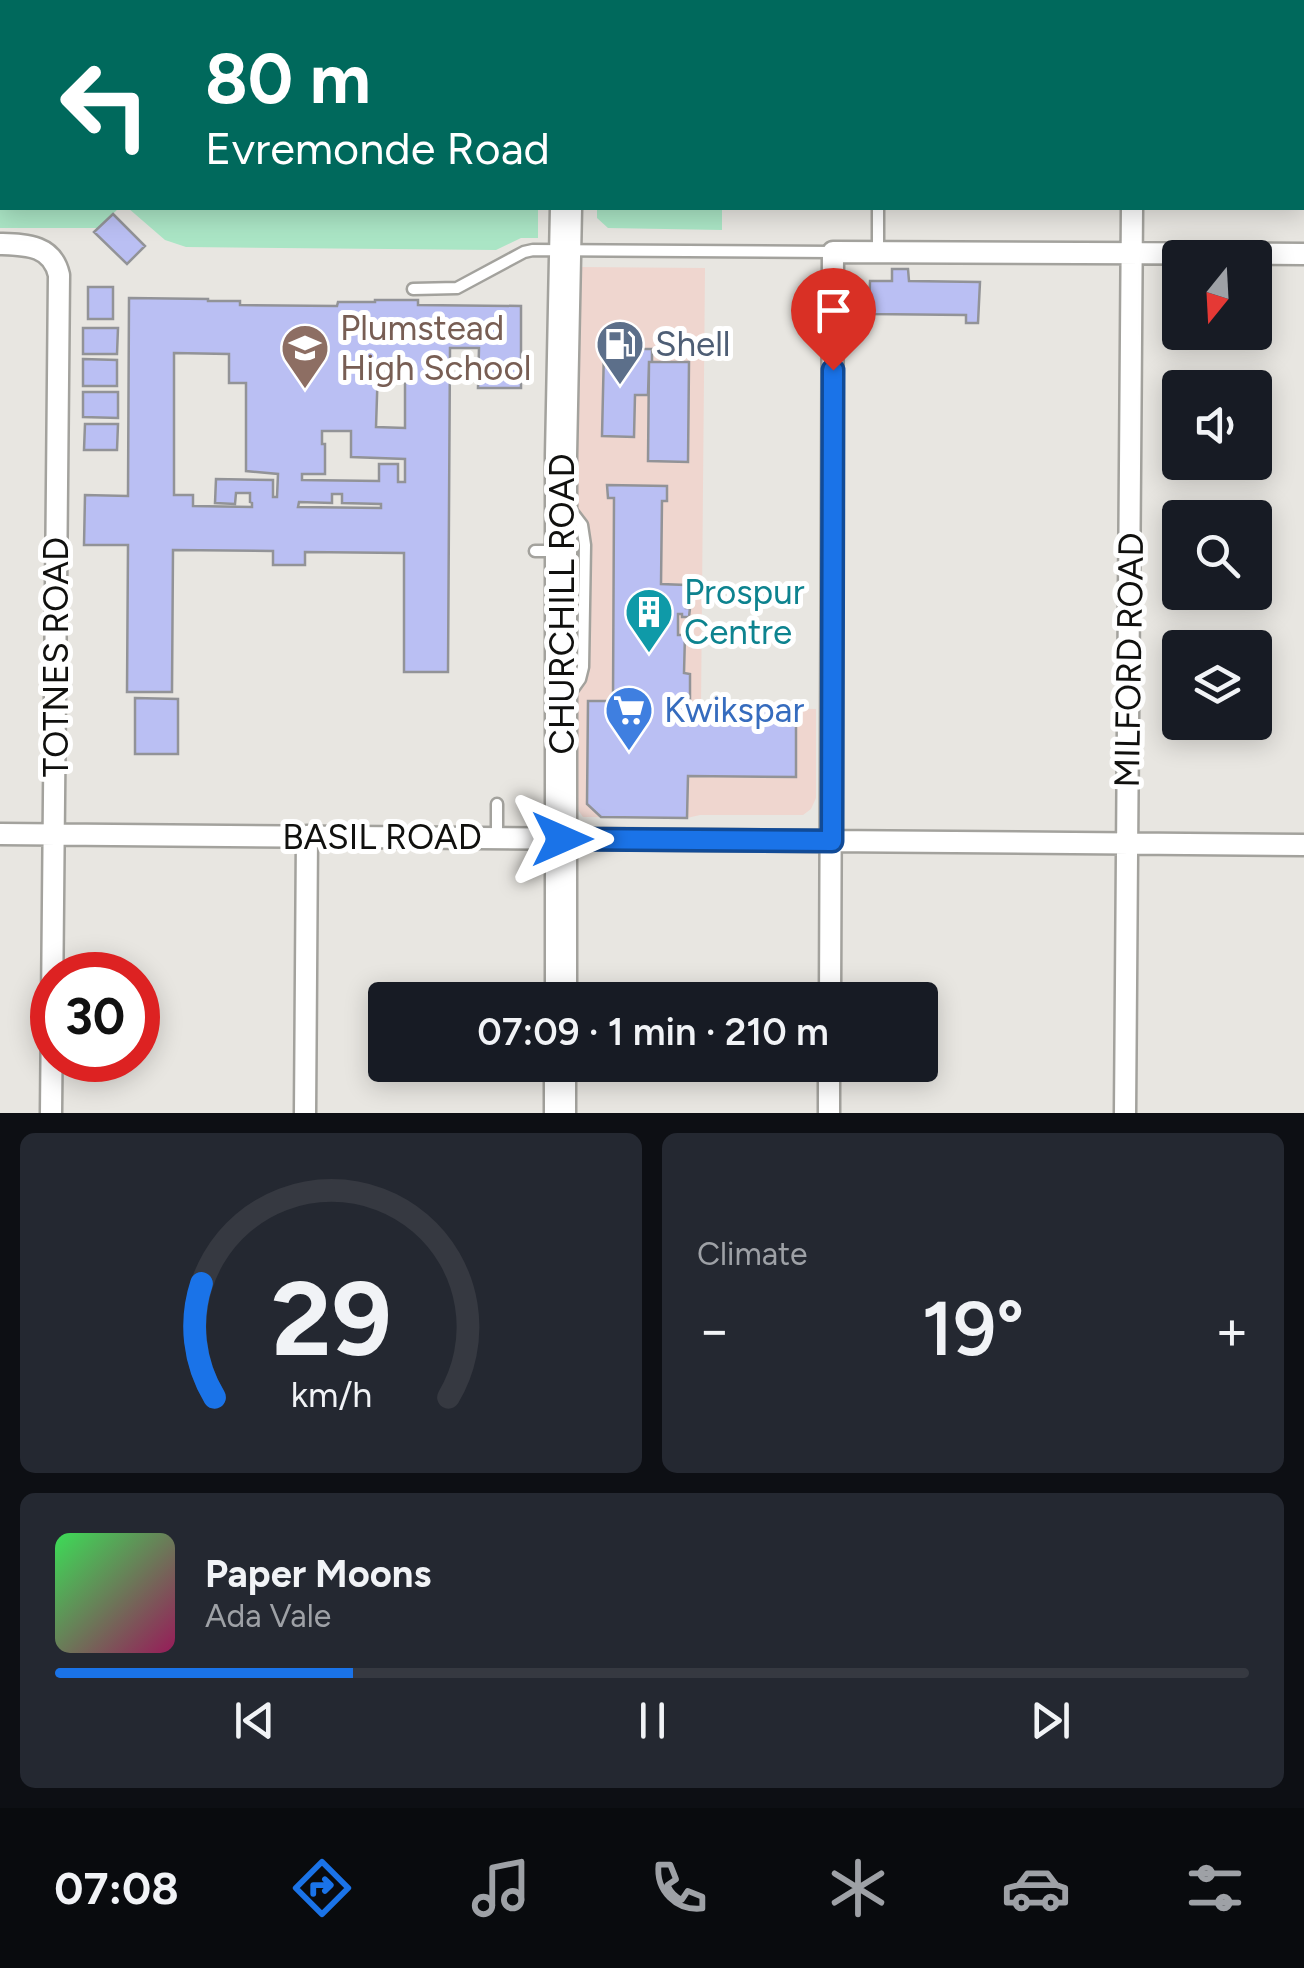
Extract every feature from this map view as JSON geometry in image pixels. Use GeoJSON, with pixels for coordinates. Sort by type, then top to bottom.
{"type":"FeatureCollection","features":[{"type":"Feature","properties":{"kind":"street","name":"CHURCHILL ROAD"},"geometry":{"type":"LineString","coordinates":[[560,982],[562,706],[549,551],[562,500],[566,210]]}},
{"type":"Feature","properties":{"kind":"street","name":"MILFORD ROAD"},"geometry":{"type":"LineString","coordinates":[[1125,1113],[1132,210]]}},
{"type":"Feature","properties":{"kind":"street","name":"TOTNES ROAD"},"geometry":{"type":"LineString","coordinates":[[0,244],[42,250],[53,260],[59,276],[50,1113]]}},
{"type":"Feature","properties":{"kind":"street"},"geometry":{"type":"LineString","coordinates":[[830,982],[834,252],[1304,254]]}},
{"type":"Feature","properties":{"kind":"street","name":"BASIL ROAD"},"geometry":{"type":"LineString","coordinates":[[0,834],[1304,846]]}},
{"type":"Feature","properties":{"kind":"street"},"geometry":{"type":"LineString","coordinates":[[306,1113],[307,836]]}},
{"type":"Feature","properties":{"kind":"street"},"geometry":{"type":"LineString","coordinates":[[560,1082],[560,1113]]}},
{"type":"Feature","properties":{"kind":"street"},"geometry":{"type":"LineString","coordinates":[[828,1113],[829,1082]]}},
{"type":"Feature","properties":{"kind":"lane"},"geometry":{"type":"LineString","coordinates":[[878,210],[878,252]]}},
{"type":"Feature","properties":{"kind":"lane"},"geometry":{"type":"LineString","coordinates":[[414,289],[457,288],[528,250],[834,252]]}},
{"type":"Feature","properties":{"kind":"lane"},"geometry":{"type":"LineString","coordinates":[[562,500],[579,518],[585,545],[583,667],[580,679],[562,706]]}},
{"type":"Feature","properties":{"kind":"lane"},"geometry":{"type":"LineString","coordinates":[[497,804],[497,838]]}},
{"type":"Feature","properties":{"kind":"shaded area"},"geometry":{"type":"Polygon","coordinates":[[[579,267],[705,268],[701,707],[816,709],[816,798],[803,815],[583,817],[576,807],[579,267]]]}},
{"type":"Feature","properties":{"kind":"green space"},"geometry":{"type":"Polygon","coordinates":[[[0,210],[117,210],[98,228],[0,228],[0,210]]]}},
{"type":"Feature","properties":{"kind":"green space"},"geometry":{"type":"Polygon","coordinates":[[[130,210],[538,210],[538,238],[521,238],[496,250],[186,247],[165,240],[130,210]]]}},
{"type":"Feature","properties":{"kind":"green space"},"geometry":{"type":"Polygon","coordinates":[[[597,210],[722,210],[722,230],[608,228],[597,218],[597,210]]]}},
{"type":"Feature","properties":{"kind":"building"},"geometry":{"type":"Polygon","coordinates":[[[113,214],[145,246],[127,264],[94,232],[113,214]]]}},
{"type":"Feature","properties":{"kind":"building"},"geometry":{"type":"Polygon","coordinates":[[[892,269],[908,269],[909,281],[980,282],[978,323],[966,323],[966,315],[869,314],[870,281],[892,281],[892,269]]]}},
{"type":"Feature","properties":{"kind":"building"},"geometry":{"type":"Polygon","coordinates":[[[88,287],[113,287],[113,319],[88,319],[88,287]]]}},
{"type":"Feature","properties":{"kind":"building"},"geometry":{"type":"Polygon","coordinates":[[[129,298],[240,301],[240,305],[337,306],[338,302],[418,300],[418,305],[521,306],[521,388],[478,388],[479,348],[450,348],[448,672],[404,672],[404,553],[305,552],[305,565],[273,565],[273,551],[173,550],[172,692],[127,692],[128,545],[84,545],[85,495],[128,496],[129,298]],[[174,353],[174,495],[193,495],[193,506],[252,507],[250,493],[236,493],[235,504],[215,503],[216,479],[273,480],[273,497],[277,497],[278,474],[246,471],[246,383],[229,383],[229,354],[174,353]],[[378,366],[376,427],[405,428],[405,366],[378,366]],[[322,431],[325,474],[302,474],[302,480],[379,481],[379,464],[398,464],[398,482],[405,482],[405,459],[351,457],[351,431],[322,431]],[[332,494],[332,503],[299,502],[298,507],[381,508],[381,504],[342,503],[342,494],[332,494]]]}},
{"type":"Feature","properties":{"kind":"building"},"geometry":{"type":"Polygon","coordinates":[[[83,328],[118,328],[117,354],[83,354],[83,328]]]}},
{"type":"Feature","properties":{"kind":"building"},"geometry":{"type":"Polygon","coordinates":[[[604,349],[652,349],[648,395],[635,395],[634,437],[602,436],[604,349]]]}},
{"type":"Feature","properties":{"kind":"building"},"geometry":{"type":"Polygon","coordinates":[[[83,359],[117,360],[117,386],[83,386],[83,359]]]}},
{"type":"Feature","properties":{"kind":"building"},"geometry":{"type":"Polygon","coordinates":[[[649,362],[689,362],[688,462],[648,461],[649,362]]]}},
{"type":"Feature","properties":{"kind":"building"},"geometry":{"type":"Polygon","coordinates":[[[83,392],[118,392],[118,418],[83,417],[83,392]]]}},
{"type":"Feature","properties":{"kind":"building"},"geometry":{"type":"Polygon","coordinates":[[[85,424],[118,424],[117,450],[84,450],[85,424]]]}},
{"type":"Feature","properties":{"kind":"building","name":"Prospur Centre"},"geometry":{"type":"Polygon","coordinates":[[[607,485],[667,486],[667,501],[662,501],[661,584],[686,585],[689,617],[678,614],[678,635],[685,635],[684,673],[690,674],[690,706],[686,706],[686,712],[796,709],[796,777],[688,776],[687,818],[601,817],[587,804],[588,701],[613,701],[614,498],[608,498],[607,485]]]}},
{"type":"Feature","properties":{"kind":"building"},"geometry":{"type":"Polygon","coordinates":[[[135,698],[178,699],[178,754],[135,754],[135,698]]]}},
{"type":"Feature","properties":{"kind":"place","name":"Shell"},"geometry":{"type":"Point","coordinates":[620,386]}},
{"type":"Feature","properties":{"kind":"place","name":"Plumstead High School"},"geometry":{"type":"Point","coordinates":[305,390]}},
{"type":"Feature","properties":{"kind":"place","name":"Prospur Centre"},"geometry":{"type":"Point","coordinates":[649,654]}},
{"type":"Feature","properties":{"kind":"place","name":"Kwikspar"},"geometry":{"type":"Point","coordinates":[629,752]}},
{"type":"Feature","properties":{"kind":"route"},"geometry":{"type":"LineString","coordinates":[[562,839],[832,841],[833,370]]}}]}
